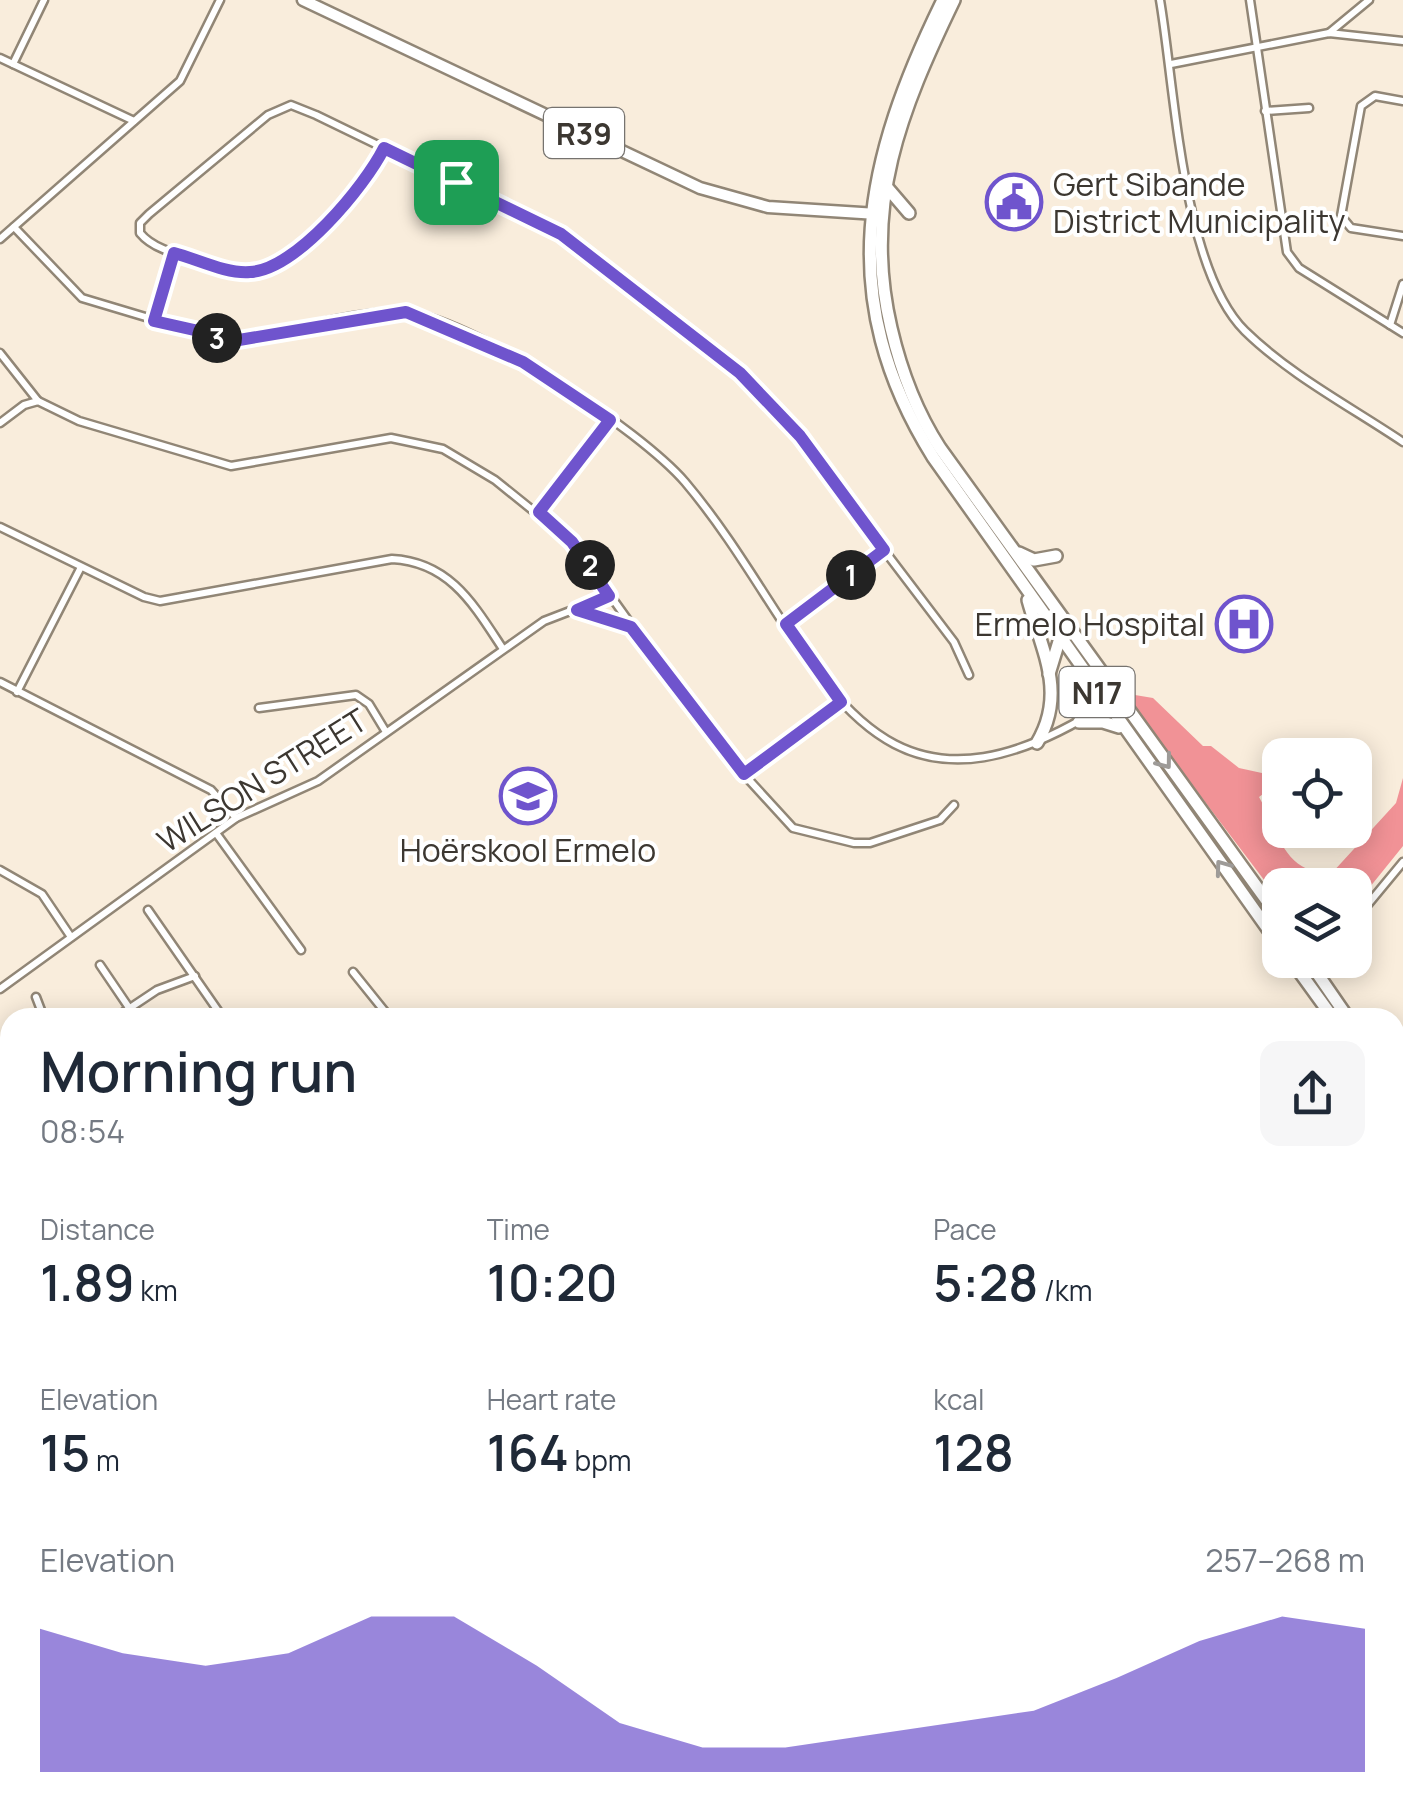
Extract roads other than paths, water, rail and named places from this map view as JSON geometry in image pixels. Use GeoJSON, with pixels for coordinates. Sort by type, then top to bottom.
{"type":"FeatureCollection","features":[{"type":"Feature","properties":{"kind":"highway","name":"N17"},"geometry":{"type":"LineString","coordinates":[[943,0],[900,94],[874,214],[874,304],[900,397],[933,457],[1026,592],[1262,896]]}},
{"type":"Feature","properties":{"kind":"highway","name":"N17"},"geometry":{"type":"LineString","coordinates":[[954,0],[910,98],[874,214],[882,288],[911,392],[932,436],[1016,550],[1111,701],[1122,729],[1262,921]]}},
{"type":"Feature","properties":{"kind":"highway"},"geometry":{"type":"LineString","coordinates":[[885,185],[909,212]]}},
{"type":"Feature","properties":{"kind":"highway"},"geometry":{"type":"LineString","coordinates":[[1016,550],[1034,560],[1056,556]]}},
{"type":"Feature","properties":{"kind":"highway"},"geometry":{"type":"LineString","coordinates":[[1026,592],[1049,674],[1053,708],[1037,743]]}},
{"type":"Feature","properties":{"kind":"highway"},"geometry":{"type":"LineString","coordinates":[[1049,674],[1060,638]]}},
{"type":"Feature","properties":{"kind":"highway"},"geometry":{"type":"LineString","coordinates":[[1079,722],[1103,722],[1122,729]]}},
{"type":"Feature","properties":{"kind":"highway"},"geometry":{"type":"LineString","coordinates":[[1304,978],[1326,1008]]}},
{"type":"Feature","properties":{"kind":"highway"},"geometry":{"type":"LineString","coordinates":[[1324,978],[1342,1008]]}},
{"type":"Feature","properties":{"kind":"main road","name":"R39"},"geometry":{"type":"LineString","coordinates":[[303,0],[700,188],[768,207],[874,214]]}},
{"type":"Feature","properties":{"kind":"street"},"geometry":{"type":"LineString","coordinates":[[12,64],[44,0]]}},
{"type":"Feature","properties":{"kind":"street"},"geometry":{"type":"LineString","coordinates":[[0,238],[185,74],[220,0]]}},
{"type":"Feature","properties":{"kind":"street"},"geometry":{"type":"LineString","coordinates":[[1160,0],[1200,244],[1226,307],[1246,332],[1276,356],[1403,442]]}},
{"type":"Feature","properties":{"kind":"street"},"geometry":{"type":"LineString","coordinates":[[1250,0],[1281,226],[1290,258],[1403,333]]}},
{"type":"Feature","properties":{"kind":"street"},"geometry":{"type":"LineString","coordinates":[[1329,33],[1369,0]]}},
{"type":"Feature","properties":{"kind":"street"},"geometry":{"type":"LineString","coordinates":[[1170,64],[1329,33],[1403,42]]}},
{"type":"Feature","properties":{"kind":"street"},"geometry":{"type":"LineString","coordinates":[[0,58],[134,121]]}},
{"type":"Feature","properties":{"kind":"street"},"geometry":{"type":"LineString","coordinates":[[1403,101],[1375,96],[1361,106],[1341,216],[1350,228],[1403,236]]}},
{"type":"Feature","properties":{"kind":"street"},"geometry":{"type":"LineString","coordinates":[[384,148],[354,196],[268,267],[244,272],[174,253],[143,238],[140,224],[278,108],[298,106],[561,234],[740,373],[800,436],[960,651],[969,675]]}},
{"type":"Feature","properties":{"kind":"street"},"geometry":{"type":"LineString","coordinates":[[1266,111],[1309,108]]}},
{"type":"Feature","properties":{"kind":"street"},"geometry":{"type":"LineString","coordinates":[[14,226],[74,292],[93,303],[154,321],[239,340],[406,312],[523,362],[610,420],[684,482],[841,702],[889,743],[931,758],[990,758],[1037,743],[1111,701]]}},
{"type":"Feature","properties":{"kind":"street"},"geometry":{"type":"LineString","coordinates":[[154,321],[174,253]]}},
{"type":"Feature","properties":{"kind":"street"},"geometry":{"type":"LineString","coordinates":[[1390,325],[1403,284]]}},
{"type":"Feature","properties":{"kind":"street"},"geometry":{"type":"LineString","coordinates":[[0,353],[38,401],[80,421],[231,466],[391,438],[410,439],[470,463],[539,512],[572,542],[631,627],[744,774],[793,828],[854,843],[885,838],[940,820],[954,804]]}},
{"type":"Feature","properties":{"kind":"street"},"geometry":{"type":"LineString","coordinates":[[0,423],[24,405],[38,401]]}},
{"type":"Feature","properties":{"kind":"street"},"geometry":{"type":"LineString","coordinates":[[539,512],[610,420]]}},
{"type":"Feature","properties":{"kind":"street"},"geometry":{"type":"LineString","coordinates":[[0,527],[144,597],[169,601],[403,560],[452,580],[503,649]]}},
{"type":"Feature","properties":{"kind":"street"},"geometry":{"type":"LineString","coordinates":[[786,624],[884,550]]}},
{"type":"Feature","properties":{"kind":"street"},"geometry":{"type":"LineString","coordinates":[[17,692],[81,566]]}},
{"type":"Feature","properties":{"kind":"street","name":"WILSON STREET"},"geometry":{"type":"LineString","coordinates":[[0,989],[236,818],[308,788],[544,621],[609,596]]}},
{"type":"Feature","properties":{"kind":"street"},"geometry":{"type":"LineString","coordinates":[[577,610],[631,627]]}},
{"type":"Feature","properties":{"kind":"street"},"geometry":{"type":"LineString","coordinates":[[0,682],[211,790],[236,818]]}},
{"type":"Feature","properties":{"kind":"street"},"geometry":{"type":"LineString","coordinates":[[259,708],[332,694],[356,695],[369,704],[386,732]]}},
{"type":"Feature","properties":{"kind":"street"},"geometry":{"type":"LineString","coordinates":[[744,774],[841,702]]}},
{"type":"Feature","properties":{"kind":"street"},"geometry":{"type":"LineString","coordinates":[[216,833],[301,950]]}},
{"type":"Feature","properties":{"kind":"street"},"geometry":{"type":"LineString","coordinates":[[1372,899],[1403,862]]}},
{"type":"Feature","properties":{"kind":"street"},"geometry":{"type":"LineString","coordinates":[[0,870],[42,894],[71,937]]}},
{"type":"Feature","properties":{"kind":"street"},"geometry":{"type":"LineString","coordinates":[[148,910],[217,1008]]}},
{"type":"Feature","properties":{"kind":"street"},"geometry":{"type":"LineString","coordinates":[[100,964],[128,1006],[194,976]]}},
{"type":"Feature","properties":{"kind":"street"},"geometry":{"type":"LineString","coordinates":[[353,972],[382,1008]]}},
{"type":"Feature","properties":{"kind":"street"},"geometry":{"type":"LineString","coordinates":[[36,997],[40,1008]]}},
{"type":"Feature","properties":{"kind":"place","name":"Gert Sibande District Municipality"},"geometry":{"type":"Point","coordinates":[1014,202]}},
{"type":"Feature","properties":{"kind":"place","name":"Ermelo Hospital"},"geometry":{"type":"Point","coordinates":[1244,624]}},
{"type":"Feature","properties":{"kind":"place","name":"Hoërskool Ermelo"},"geometry":{"type":"Point","coordinates":[528,796]}}]}
